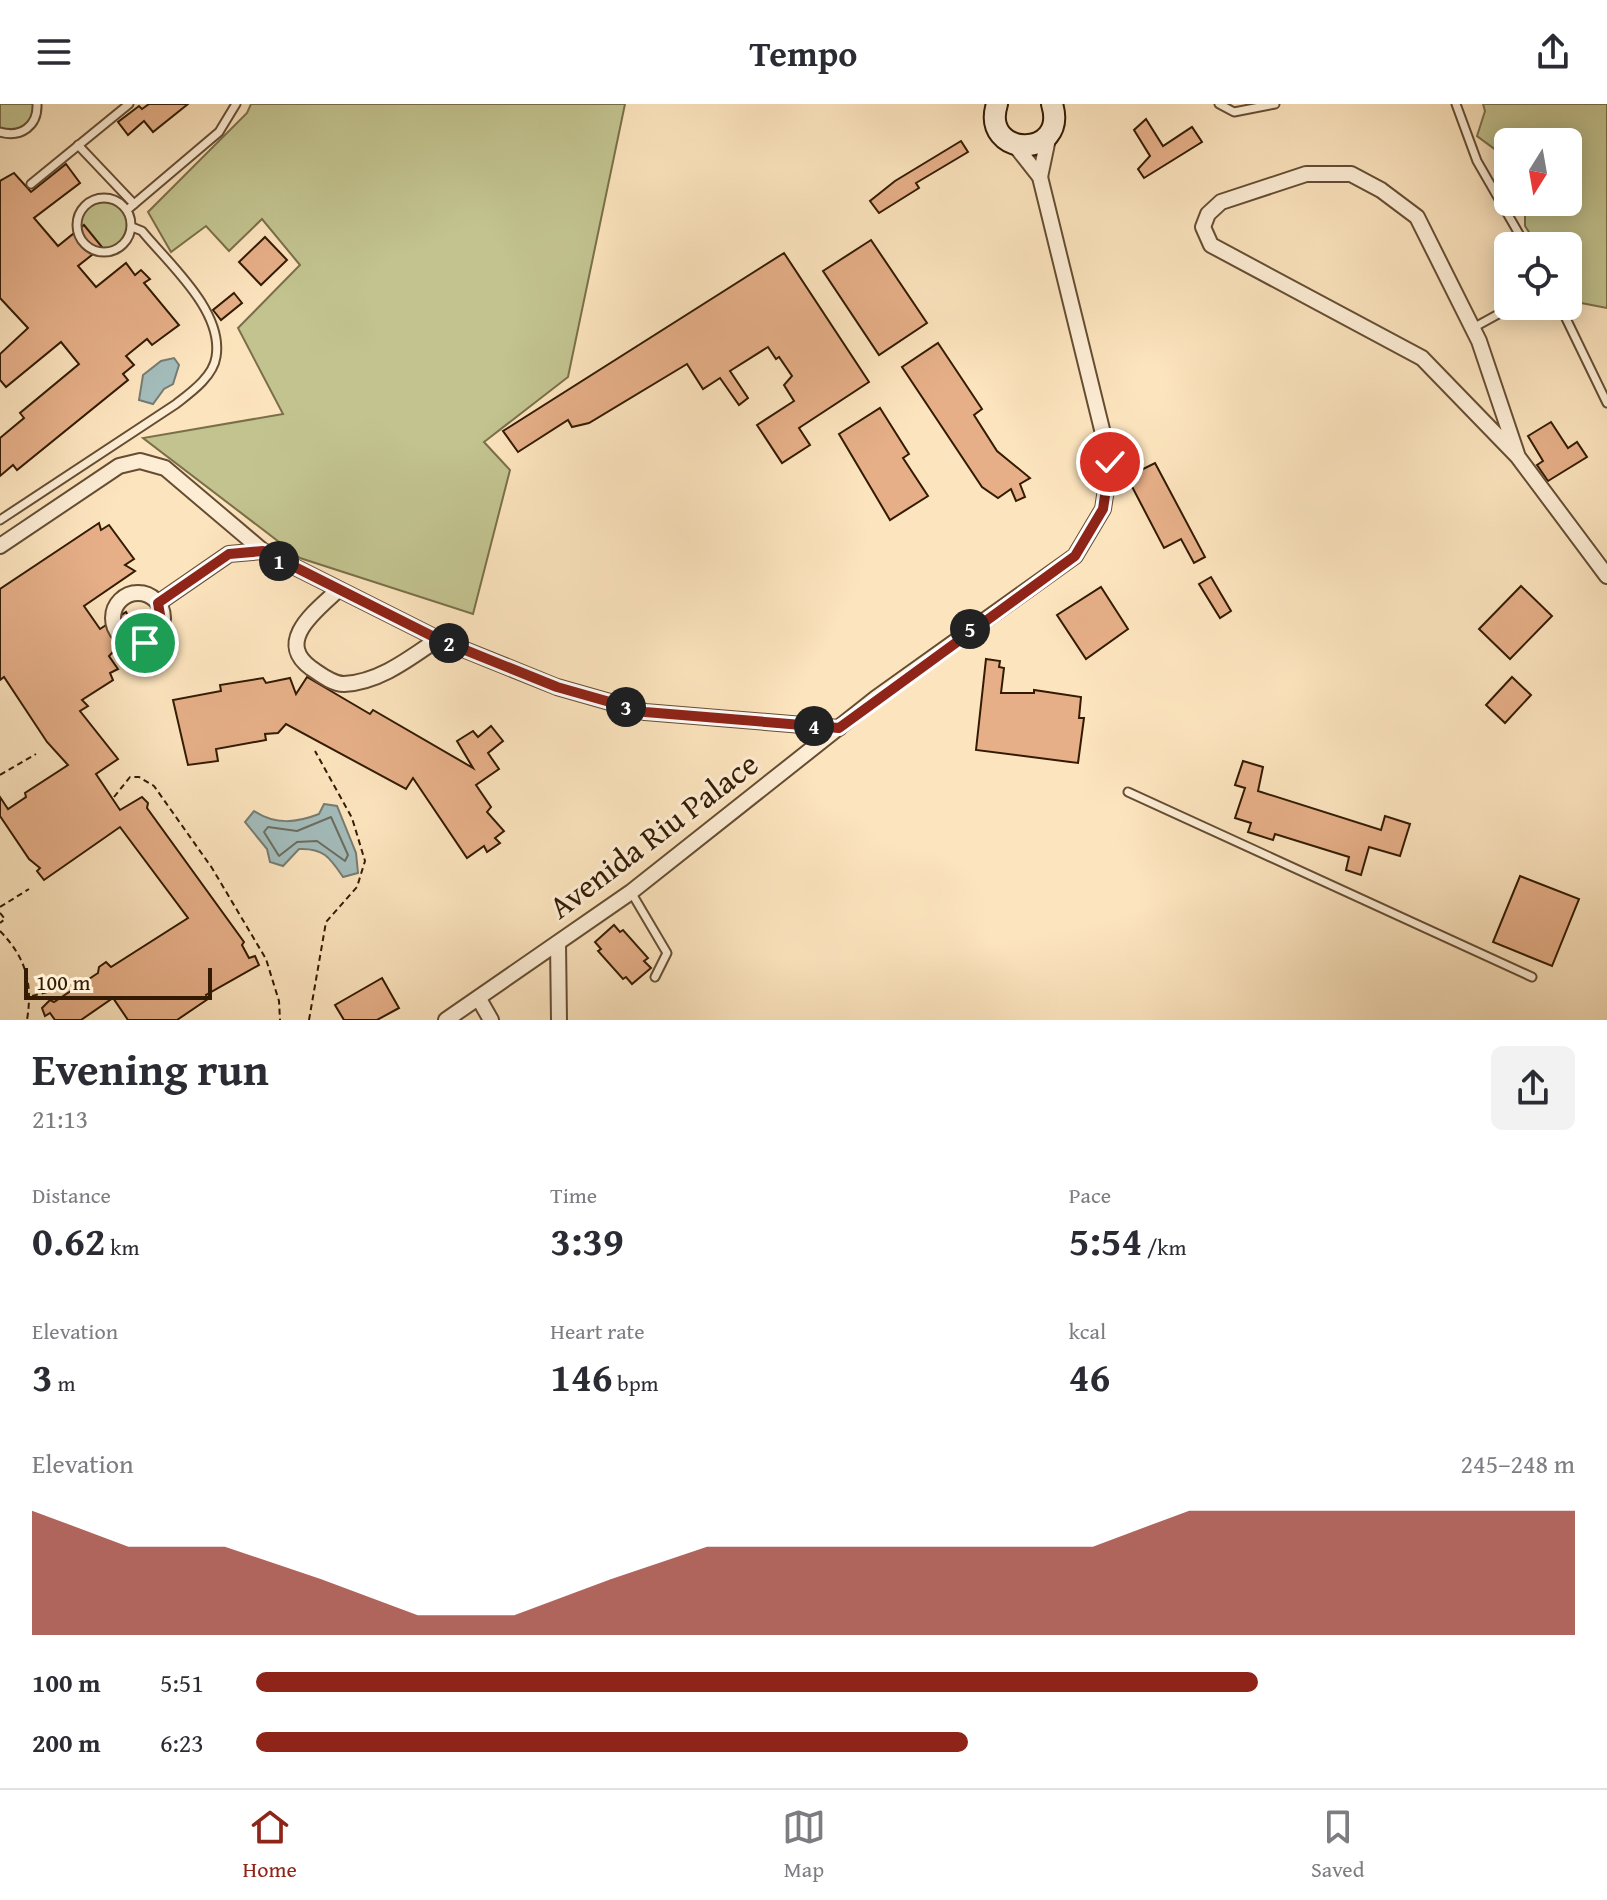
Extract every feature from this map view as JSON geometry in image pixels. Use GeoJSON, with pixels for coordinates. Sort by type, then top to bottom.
{"type":"FeatureCollection","features":[{"type":"Feature","properties":{"kind":"street"},"geometry":{"type":"LineString","coordinates":[[997,104],[995,122],[1005,139],[1014,144],[1034,145],[1049,134],[1055,116],[1052,104]]}},
{"type":"Feature","properties":{"kind":"street","name":"Avenida Riu Palace"},"geometry":{"type":"LineString","coordinates":[[1040,177],[1049,134]]}},
{"type":"Feature","properties":{"kind":"street","name":"Avenida Riu Palace"},"geometry":{"type":"LineString","coordinates":[[446,1020],[631,892],[839,728],[1075,556],[1103,509],[1110,462],[1040,177],[1014,144]]}},
{"type":"Feature","properties":{"kind":"street"},"geometry":{"type":"LineString","coordinates":[[1518,457],[1473,328],[1417,217],[1381,190],[1351,174],[1306,174],[1264,185],[1221,202],[1208,214],[1203,227],[1211,245],[1422,358],[1518,457],[1607,576]]}},
{"type":"Feature","properties":{"kind":"street"},"geometry":{"type":"LineString","coordinates":[[0,546],[119,466],[140,461],[165,468],[263,551],[438,639],[557,687],[645,712],[839,728]]}},
{"type":"Feature","properties":{"kind":"street"},"geometry":{"type":"LineString","coordinates":[[158,603],[229,554],[263,551]]}},
{"type":"Feature","properties":{"kind":"street"},"geometry":{"type":"LineString","coordinates":[[338,590],[304,622],[295,640],[299,656],[307,665],[336,683],[363,680],[390,671],[438,639]]}},
{"type":"Feature","properties":{"kind":"street"},"geometry":{"type":"LineString","coordinates":[[558,943],[559,1020]]}},
{"type":"Feature","properties":{"kind":"street"},"geometry":{"type":"LineString","coordinates":[[479,999],[491,1020]]}},
{"type":"Feature","properties":{"kind":"lane"},"geometry":{"type":"LineString","coordinates":[[0,132],[13,135],[29,127],[34,120],[37,104]]}},
{"type":"Feature","properties":{"kind":"lane"},"geometry":{"type":"LineString","coordinates":[[31,184],[129,104]]}},
{"type":"Feature","properties":{"kind":"lane"},"geometry":{"type":"LineString","coordinates":[[131,207],[219,132],[236,104]]}},
{"type":"Feature","properties":{"kind":"lane"},"geometry":{"type":"LineString","coordinates":[[1219,104],[1234,112],[1275,104]]}},
{"type":"Feature","properties":{"kind":"lane"},"geometry":{"type":"LineString","coordinates":[[1456,104],[1477,161],[1518,232]]}},
{"type":"Feature","properties":{"kind":"lane"},"geometry":{"type":"LineString","coordinates":[[78,145],[131,207],[132,227],[125,243],[101,252],[86,245],[77,229],[81,211],[95,199],[114,199],[131,207]]}},
{"type":"Feature","properties":{"kind":"lane"},"geometry":{"type":"LineString","coordinates":[[0,520],[176,404],[196,388],[216,359],[216,335],[204,308],[142,231],[132,227]]}},
{"type":"Feature","properties":{"kind":"lane"},"geometry":{"type":"LineString","coordinates":[[1473,328],[1494,316]]}},
{"type":"Feature","properties":{"kind":"lane"},"geometry":{"type":"LineString","coordinates":[[1567,320],[1607,403]]}},
{"type":"Feature","properties":{"kind":"lane"},"geometry":{"type":"LineString","coordinates":[[1128,792],[1532,977]]}},
{"type":"Feature","properties":{"kind":"lane"},"geometry":{"type":"LineString","coordinates":[[631,892],[667,953],[655,977]]}},
{"type":"Feature","properties":{"kind":"path"},"geometry":{"type":"LineString","coordinates":[[309,1020],[326,922],[357,887],[365,861],[352,818],[315,751]]}},
{"type":"Feature","properties":{"kind":"path"},"geometry":{"type":"LineString","coordinates":[[0,775],[36,754]]}},
{"type":"Feature","properties":{"kind":"path"},"geometry":{"type":"LineString","coordinates":[[114,797],[130,777],[139,777],[154,786],[212,868],[266,959],[279,1001],[280,1020]]}},
{"type":"Feature","properties":{"kind":"path"},"geometry":{"type":"LineString","coordinates":[[0,907],[29,889]]}},
{"type":"Feature","properties":{"kind":"path"},"geometry":{"type":"LineString","coordinates":[[0,913],[5,919],[0,923]]}},
{"type":"Feature","properties":{"kind":"path"},"geometry":{"type":"LineString","coordinates":[[0,931],[16,948],[26,967],[30,996],[27,1020]]}},
{"type":"Feature","properties":{"kind":"path"},"geometry":{"type":"LineString","coordinates":[[30,996],[63,988]]}},
{"type":"Feature","properties":{"kind":"green space"},"geometry":{"type":"Polygon","coordinates":[[[0,104],[37,104],[29,127],[0,132],[0,104]]]}},
{"type":"Feature","properties":{"kind":"green space"},"geometry":{"type":"Polygon","coordinates":[[[251,104],[625,104],[568,377],[484,442],[510,470],[473,614],[300,558],[143,438],[283,414],[238,328],[300,265],[262,219],[229,251],[206,226],[171,252],[148,212],[247,113],[251,104]]]}},
{"type":"Feature","properties":{"kind":"green space"},"geometry":{"type":"Polygon","coordinates":[[[1483,104],[1607,104],[1607,308],[1582,303],[1582,232],[1529,232],[1525,226],[1525,216],[1582,216],[1582,128],[1494,128],[1494,149],[1477,136],[1485,111],[1483,104]]]}},
{"type":"Feature","properties":{"kind":"green space"},"geometry":{"type":"Polygon","coordinates":[[[104,198],[123,206],[131,225],[123,244],[104,252],[85,244],[77,225],[85,206],[104,198]]]}},
{"type":"Feature","properties":{"kind":"water"},"geometry":{"type":"Polygon","coordinates":[[[174,358],[179,365],[173,384],[164,389],[153,404],[139,400],[143,375],[161,361],[174,358]]]}},
{"type":"Feature","properties":{"kind":"water"},"geometry":{"type":"Polygon","coordinates":[[[324,804],[337,806],[356,853],[358,873],[343,877],[326,856],[308,849],[299,849],[283,866],[270,862],[267,849],[245,822],[254,811],[270,819],[302,819],[319,814],[324,804]]]}},
{"type":"Feature","properties":{"kind":"building"},"geometry":{"type":"Polygon","coordinates":[[[149,104],[188,104],[153,132],[144,121],[128,135],[118,122],[139,106],[142,109],[149,104]]]}},
{"type":"Feature","properties":{"kind":"building"},"geometry":{"type":"Polygon","coordinates":[[[1146,119],[1163,146],[1192,127],[1202,142],[1144,178],[1138,169],[1150,156],[1134,130],[1146,119]]]}},
{"type":"Feature","properties":{"kind":"building"},"geometry":{"type":"Polygon","coordinates":[[[961,141],[968,152],[916,183],[919,188],[879,213],[870,201],[895,181],[961,141]]]}},
{"type":"Feature","properties":{"kind":"building"},"geometry":{"type":"Polygon","coordinates":[[[66,164],[80,183],[34,218],[58,246],[84,225],[102,247],[78,266],[96,287],[126,263],[135,275],[141,270],[150,279],[144,283],[179,325],[152,345],[147,339],[126,356],[134,365],[123,374],[128,380],[17,470],[13,465],[0,476],[0,438],[24,418],[20,413],[79,364],[61,342],[6,387],[0,380],[0,354],[28,328],[0,298],[0,181],[14,173],[31,192],[66,164]]]}},
{"type":"Feature","properties":{"kind":"building"},"geometry":{"type":"Polygon","coordinates":[[[265,237],[287,260],[261,285],[239,262],[265,237]]]}},
{"type":"Feature","properties":{"kind":"building"},"geometry":{"type":"Polygon","coordinates":[[[871,240],[927,323],[879,355],[823,271],[871,240]]]}},
{"type":"Feature","properties":{"kind":"building"},"geometry":{"type":"Polygon","coordinates":[[[784,253],[869,382],[799,428],[810,445],[782,463],[757,425],[794,401],[784,385],[792,376],[768,347],[730,371],[748,398],[739,405],[720,378],[703,389],[687,364],[589,423],[572,427],[568,420],[518,452],[503,431],[784,253]]]}},
{"type":"Feature","properties":{"kind":"building"},"geometry":{"type":"Polygon","coordinates":[[[234,293],[242,303],[221,320],[213,310],[234,293]]]}},
{"type":"Feature","properties":{"kind":"building"},"geometry":{"type":"Polygon","coordinates":[[[938,343],[982,409],[974,415],[997,451],[1030,478],[1020,484],[1025,497],[1016,501],[1011,489],[998,498],[982,487],[902,367],[938,343]]]}},
{"type":"Feature","properties":{"kind":"building"},"geometry":{"type":"Polygon","coordinates":[[[880,408],[909,454],[903,458],[928,496],[890,520],[839,434],[880,408]]]}},
{"type":"Feature","properties":{"kind":"building"},"geometry":{"type":"Polygon","coordinates":[[[1551,422],[1568,448],[1577,442],[1587,457],[1548,481],[1537,465],[1543,461],[1528,436],[1551,422]]]}},
{"type":"Feature","properties":{"kind":"building"},"geometry":{"type":"Polygon","coordinates":[[[1155,463],[1205,557],[1194,563],[1181,539],[1164,548],[1127,477],[1155,463]]]}},
{"type":"Feature","properties":{"kind":"building"},"geometry":{"type":"Polygon","coordinates":[[[99,523],[101,530],[109,525],[134,559],[125,565],[135,571],[84,606],[100,629],[126,612],[135,628],[112,643],[114,651],[109,656],[118,669],[110,673],[113,680],[82,700],[88,706],[80,711],[118,759],[96,774],[120,810],[142,797],[148,803],[147,808],[244,942],[242,945],[249,958],[255,956],[259,965],[206,995],[208,999],[177,1020],[128,1020],[113,998],[81,1020],[55,1020],[50,1013],[45,1016],[42,1008],[50,1000],[54,1002],[98,973],[99,967],[106,962],[111,967],[188,918],[120,827],[44,880],[37,871],[40,868],[29,859],[0,816],[0,797],[8,809],[26,797],[25,793],[68,765],[47,742],[4,677],[0,680],[0,589],[99,523]]]}},
{"type":"Feature","properties":{"kind":"building"},"geometry":{"type":"Polygon","coordinates":[[[1211,577],[1231,611],[1220,618],[1199,584],[1211,577]]]}},
{"type":"Feature","properties":{"kind":"building"},"geometry":{"type":"Polygon","coordinates":[[[1521,586],[1552,616],[1510,659],[1479,629],[1521,586]]]}},
{"type":"Feature","properties":{"kind":"building"},"geometry":{"type":"Polygon","coordinates":[[[1101,587],[1128,629],[1086,659],[1057,615],[1101,587]]]}},
{"type":"Feature","properties":{"kind":"building"},"geometry":{"type":"Polygon","coordinates":[[[986,659],[1000,661],[999,667],[1004,668],[1001,693],[1034,693],[1034,690],[1081,697],[1079,718],[1084,718],[1078,763],[976,750],[986,659]]]}},
{"type":"Feature","properties":{"kind":"building"},"geometry":{"type":"Polygon","coordinates":[[[307,677],[370,714],[373,710],[473,768],[457,741],[473,731],[478,737],[491,726],[503,741],[488,753],[499,769],[476,785],[491,807],[487,812],[504,831],[495,838],[500,843],[487,852],[484,846],[467,858],[413,778],[406,789],[286,724],[278,733],[265,734],[266,740],[216,749],[218,761],[188,765],[173,700],[221,691],[220,685],[263,678],[266,683],[290,678],[296,694],[307,677]]]}},
{"type":"Feature","properties":{"kind":"building"},"geometry":{"type":"Polygon","coordinates":[[[1512,677],[1531,695],[1505,723],[1486,705],[1512,677]]]}},
{"type":"Feature","properties":{"kind":"building"},"geometry":{"type":"Polygon","coordinates":[[[1243,761],[1263,767],[1258,791],[1381,830],[1385,816],[1410,824],[1400,856],[1369,847],[1361,875],[1346,870],[1349,857],[1275,834],[1273,840],[1248,832],[1251,823],[1235,818],[1245,788],[1235,785],[1243,761]]]}},
{"type":"Feature","properties":{"kind":"building"},"geometry":{"type":"Polygon","coordinates":[[[1520,876],[1579,899],[1552,966],[1493,942],[1520,876]]]}},
{"type":"Feature","properties":{"kind":"building"},"geometry":{"type":"Polygon","coordinates":[[[614,925],[620,932],[623,930],[648,958],[644,961],[651,968],[632,984],[626,977],[623,979],[598,951],[601,949],[595,942],[614,925]]]}},
{"type":"Feature","properties":{"kind":"building"},"geometry":{"type":"Polygon","coordinates":[[[382,978],[399,1008],[377,1020],[344,1020],[335,1005],[382,978]]]}},
{"type":"Feature","properties":{"kind":"route"},"geometry":{"type":"LineString","coordinates":[[145,643],[158,634],[162,626],[164,618],[158,603],[229,554],[263,551],[285,565],[438,639],[557,687],[645,712],[839,728],[972,628],[1075,556],[1103,509],[1110,462]]}}]}
